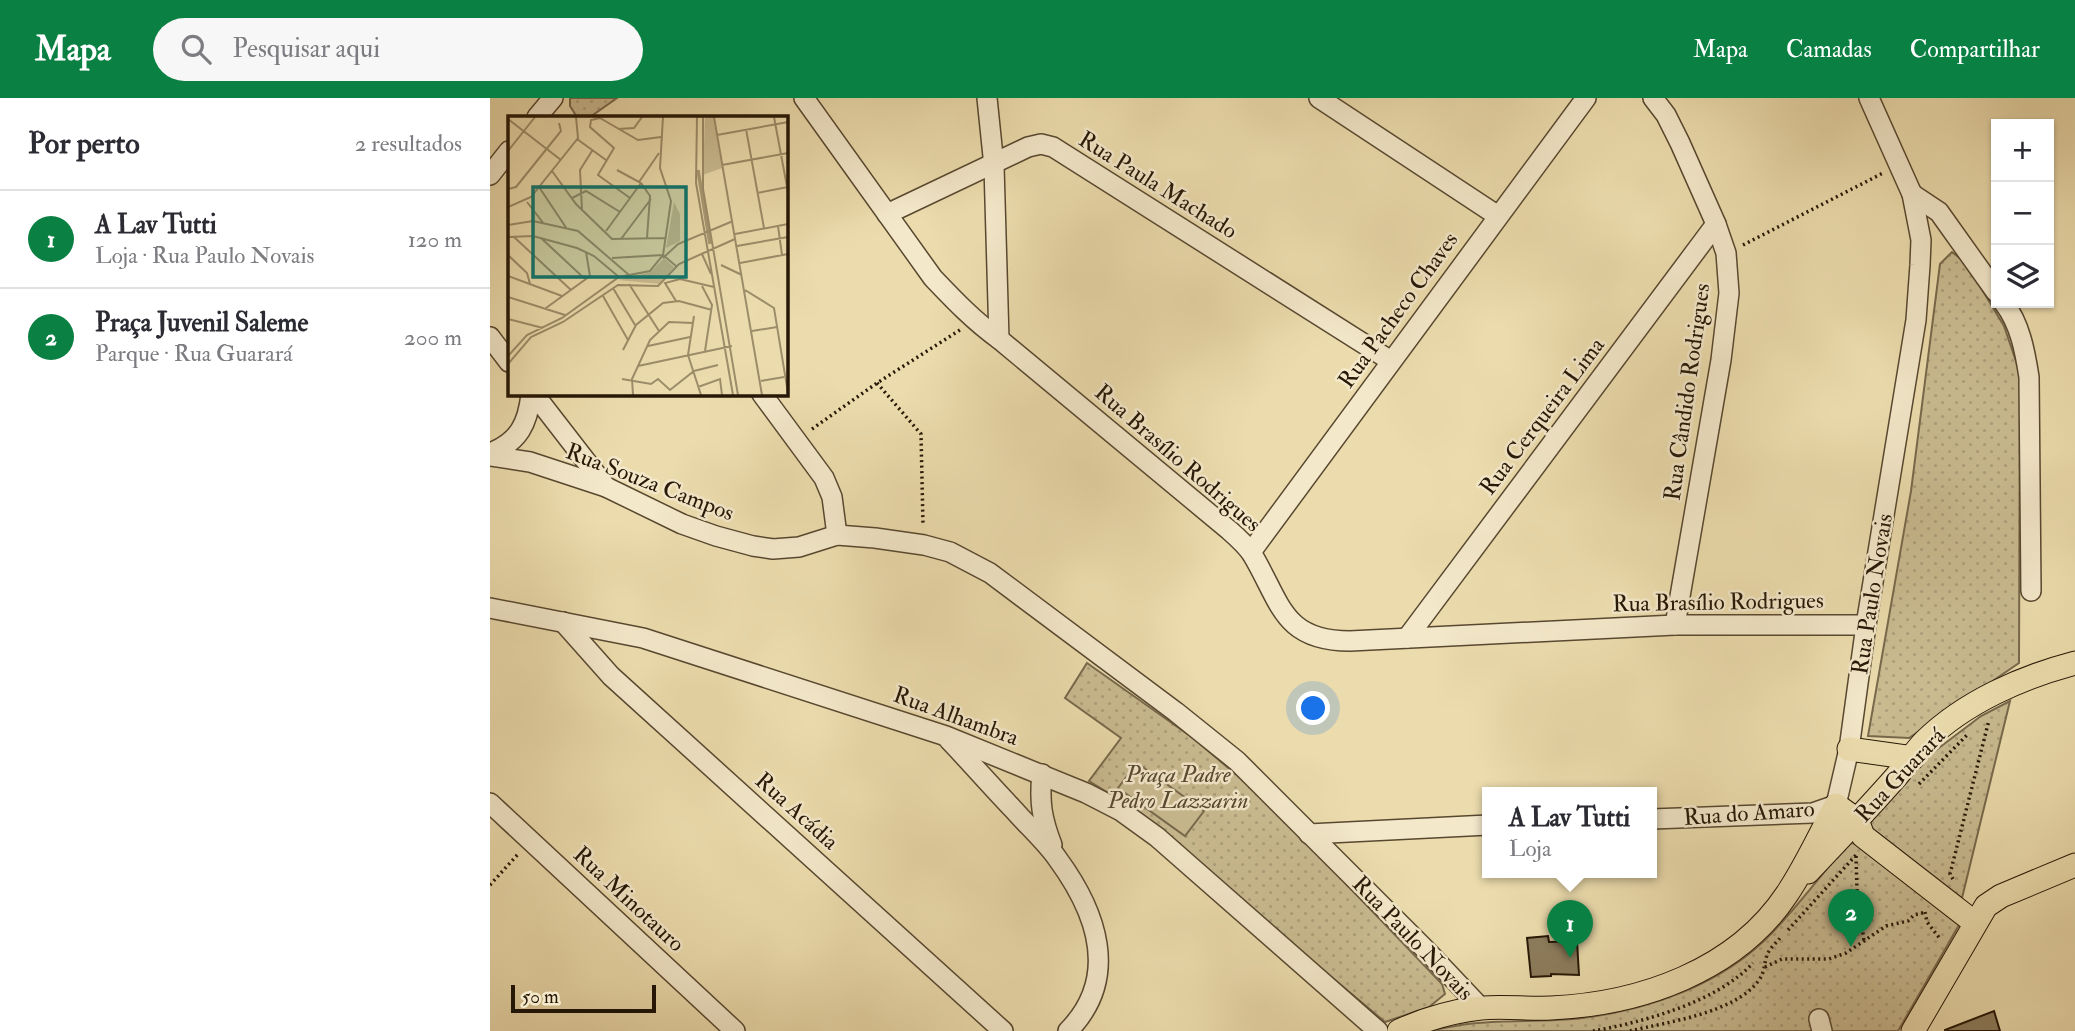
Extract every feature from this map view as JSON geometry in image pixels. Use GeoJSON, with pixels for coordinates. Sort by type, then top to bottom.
{"type":"FeatureCollection","features":[{"type":"Feature","properties":{"kind":"main road","name":"Rua Guarará"},"geometry":{"type":"LineString","coordinates":[[1784,898],[1913,758],[1924,742],[1980,701],[2050,669],[2075,663]]}},
{"type":"Feature","properties":{"kind":"main road"},"geometry":{"type":"LineString","coordinates":[[1849,749],[1913,758]]}},
{"type":"Feature","properties":{"kind":"main road","name":"Rua do Amaro"},"geometry":{"type":"LineString","coordinates":[[1836,804],[1857,820],[1863,836],[1975,923]]}},
{"type":"Feature","properties":{"kind":"main road","name":"Rua Paulo Novais"},"geometry":{"type":"LineString","coordinates":[[1481,1009],[1583,1005],[1648,991],[1676,982],[1705,968],[1735,949],[1761,926],[1784,898],[1836,804]]}},
{"type":"Feature","properties":{"kind":"main road"},"geometry":{"type":"LineString","coordinates":[[1913,1031],[1986,906],[2001,896],[2075,865]]}},
{"type":"Feature","properties":{"kind":"main road"},"geometry":{"type":"LineString","coordinates":[[1399,1031],[1434,1019],[1481,1009]]}},
{"type":"Feature","properties":{"kind":"street","name":"Rua Brasílio Rodrigues"},"geometry":{"type":"LineString","coordinates":[[804,98],[933,278],[974,321],[1222,523],[1251,551],[1273,596],[1291,622],[1310,635],[1326,641],[1675,625],[1866,625]]}},
{"type":"Feature","properties":{"kind":"street"},"geometry":{"type":"LineString","coordinates":[[988,98],[999,339]]}},
{"type":"Feature","properties":{"kind":"street"},"geometry":{"type":"LineString","coordinates":[[1319,98],[1498,216]]}},
{"type":"Feature","properties":{"kind":"street","name":"Rua Pacheco Chaves"},"geometry":{"type":"LineString","coordinates":[[1251,551],[1586,98]]}},
{"type":"Feature","properties":{"kind":"street","name":"Rua Cândido Rodrigues"},"geometry":{"type":"LineString","coordinates":[[1654,98],[1680,143],[1716,224],[1726,253],[1729,293],[1721,360],[1675,625]]}},
{"type":"Feature","properties":{"kind":"street","name":"Rua Paulo Novais"},"geometry":{"type":"LineString","coordinates":[[1836,804],[1849,749],[1866,625],[1916,320],[1921,240],[1912,194],[1870,98]]}},
{"type":"Feature","properties":{"kind":"street"},"geometry":{"type":"LineString","coordinates":[[539,116],[555,106]]}},
{"type":"Feature","properties":{"kind":"street","name":"Rua Paula Machado"},"geometry":{"type":"LineString","coordinates":[[887,214],[993,166],[1028,147],[1041,144],[1053,147],[1391,361]]}},
{"type":"Feature","properties":{"kind":"street"},"geometry":{"type":"LineString","coordinates":[[490,175],[508,152]]}},
{"type":"Feature","properties":{"kind":"street"},"geometry":{"type":"LineString","coordinates":[[1912,194],[1939,212],[1991,285]]}},
{"type":"Feature","properties":{"kind":"street","name":"Rua Cerqueira Lima"},"geometry":{"type":"LineString","coordinates":[[1407,638],[1716,224]]}},
{"type":"Feature","properties":{"kind":"street"},"geometry":{"type":"LineString","coordinates":[[2007,308],[2018,328],[2026,352],[2029,377],[2031,591]]}},
{"type":"Feature","properties":{"kind":"street"},"geometry":{"type":"LineString","coordinates":[[490,337],[508,361]]}},
{"type":"Feature","properties":{"kind":"street"},"geometry":{"type":"LineString","coordinates":[[490,455],[524,427],[532,396]]}},
{"type":"Feature","properties":{"kind":"street"},"geometry":{"type":"LineString","coordinates":[[534,396],[606,487]]}},
{"type":"Feature","properties":{"kind":"street"},"geometry":{"type":"LineString","coordinates":[[763,396],[824,478],[832,497],[838,535]]}},
{"type":"Feature","properties":{"kind":"street","name":"Rua Souza Campos"},"geometry":{"type":"LineString","coordinates":[[490,455],[530,463],[606,487],[682,524],[753,546],[773,549],[799,547],[838,535]]}},
{"type":"Feature","properties":{"kind":"street","name":"Rua Paulo Novais"},"geometry":{"type":"LineString","coordinates":[[838,535],[924,545],[950,552],[990,573],[1023,597],[1237,761],[1426,950],[1481,1009]]}},
{"type":"Feature","properties":{"kind":"street","name":"Rua Alhambra"},"geometry":{"type":"LineString","coordinates":[[490,608],[643,638],[946,736],[1086,793],[1121,811],[1157,837],[1378,1031]]}},
{"type":"Feature","properties":{"kind":"street","name":"Rua Acádia"},"geometry":{"type":"LineString","coordinates":[[564,622],[611,676],[1003,1031]]}},
{"type":"Feature","properties":{"kind":"street"},"geometry":{"type":"LineString","coordinates":[[946,736],[1056,856]]}},
{"type":"Feature","properties":{"kind":"street"},"geometry":{"type":"LineString","coordinates":[[1042,774],[1042,817],[1056,856],[1094,923],[1099,947],[1092,998],[1080,1019],[1068,1031]]}},
{"type":"Feature","properties":{"kind":"street","name":"Rua Minotauro"},"geometry":{"type":"LineString","coordinates":[[490,803],[736,1031]]}},
{"type":"Feature","properties":{"kind":"street","name":"Rua do Amaro"},"geometry":{"type":"LineString","coordinates":[[1657,819],[1813,813],[1836,804]]}},
{"type":"Feature","properties":{"kind":"street"},"geometry":{"type":"LineString","coordinates":[[1309,834],[1482,825]]}},
{"type":"Feature","properties":{"kind":"street","name":"Rua Alhambra"},"geometry":{"type":"LineString","coordinates":[[1340,998],[1353,1031]]}},
{"type":"Feature","properties":{"kind":"path"},"geometry":{"type":"LineString","coordinates":[[1726,253],[1900,164]]}},
{"type":"Feature","properties":{"kind":"path"},"geometry":{"type":"LineString","coordinates":[[796,441],[877,383],[974,321]]}},
{"type":"Feature","properties":{"kind":"path"},"geometry":{"type":"LineString","coordinates":[[877,383],[921,434],[924,545]]}},
{"type":"Feature","properties":{"kind":"path"},"geometry":{"type":"LineString","coordinates":[[490,885],[530,841]]}},
{"type":"Feature","properties":{"kind":"path"},"geometry":{"type":"LineString","coordinates":[[1856,854],[1858,903],[1864,941]]}},
{"type":"Feature","properties":{"kind":"green space"},"geometry":{"type":"Polygon","coordinates":[[[570,98],[617,98],[591,116],[576,116],[570,106],[570,98]]]}},
{"type":"Feature","properties":{"kind":"green space"},"geometry":{"type":"Polygon","coordinates":[[[1952,252],[1966,263],[2004,326],[2020,373],[2019,663],[1909,738],[1868,736],[1911,491],[1940,264],[1952,252]]]}},
{"type":"Feature","properties":{"kind":"green space","name":"Praça Padre Pedro Lazzarin"},"geometry":{"type":"Polygon","coordinates":[[[1087,663],[1193,738],[1266,800],[1442,984],[1445,994],[1429,1007],[1385,1022],[1123,802],[1089,781],[1121,738],[1065,698],[1087,663]]]}},
{"type":"Feature","properties":{"kind":"green space"},"geometry":{"type":"Polygon","coordinates":[[[2010,701],[1962,898],[1864,822],[1923,760],[1981,716],[2010,701]]]}},
{"type":"Feature","properties":{"kind":"green space"},"geometry":{"type":"Polygon","coordinates":[[[1137,763],[1204,811],[1185,836],[1118,788],[1137,763]]]}},
{"type":"Feature","properties":{"kind":"green space"},"geometry":{"type":"Polygon","coordinates":[[[1850,840],[1959,925],[1898,1031],[1429,1031],[1477,1023],[1557,1020],[1609,1014],[1660,1001],[1684,991],[1731,967],[1752,952],[1801,900],[1850,840]]]}},
{"type":"Feature","properties":{"kind":"building"},"geometry":{"type":"Polygon","coordinates":[[[1548,936],[1549,942],[1577,941],[1579,975],[1551,974],[1531,977],[1527,938],[1548,936]]]}},
{"type":"Feature","properties":{"kind":"building"},"geometry":{"type":"Polygon","coordinates":[[[1994,1011],[2000,1031],[1945,1031],[1945,1030],[1994,1011]]]}},
{"type":"Feature","properties":{"kind":"place","name":"Praça Juvenil Saleme"},"geometry":{"type":"Point","coordinates":[1851,947]}},
{"type":"Feature","properties":{"kind":"place","name":"A Lav Tutti"},"geometry":{"type":"Point","coordinates":[1570,958]}}]}
